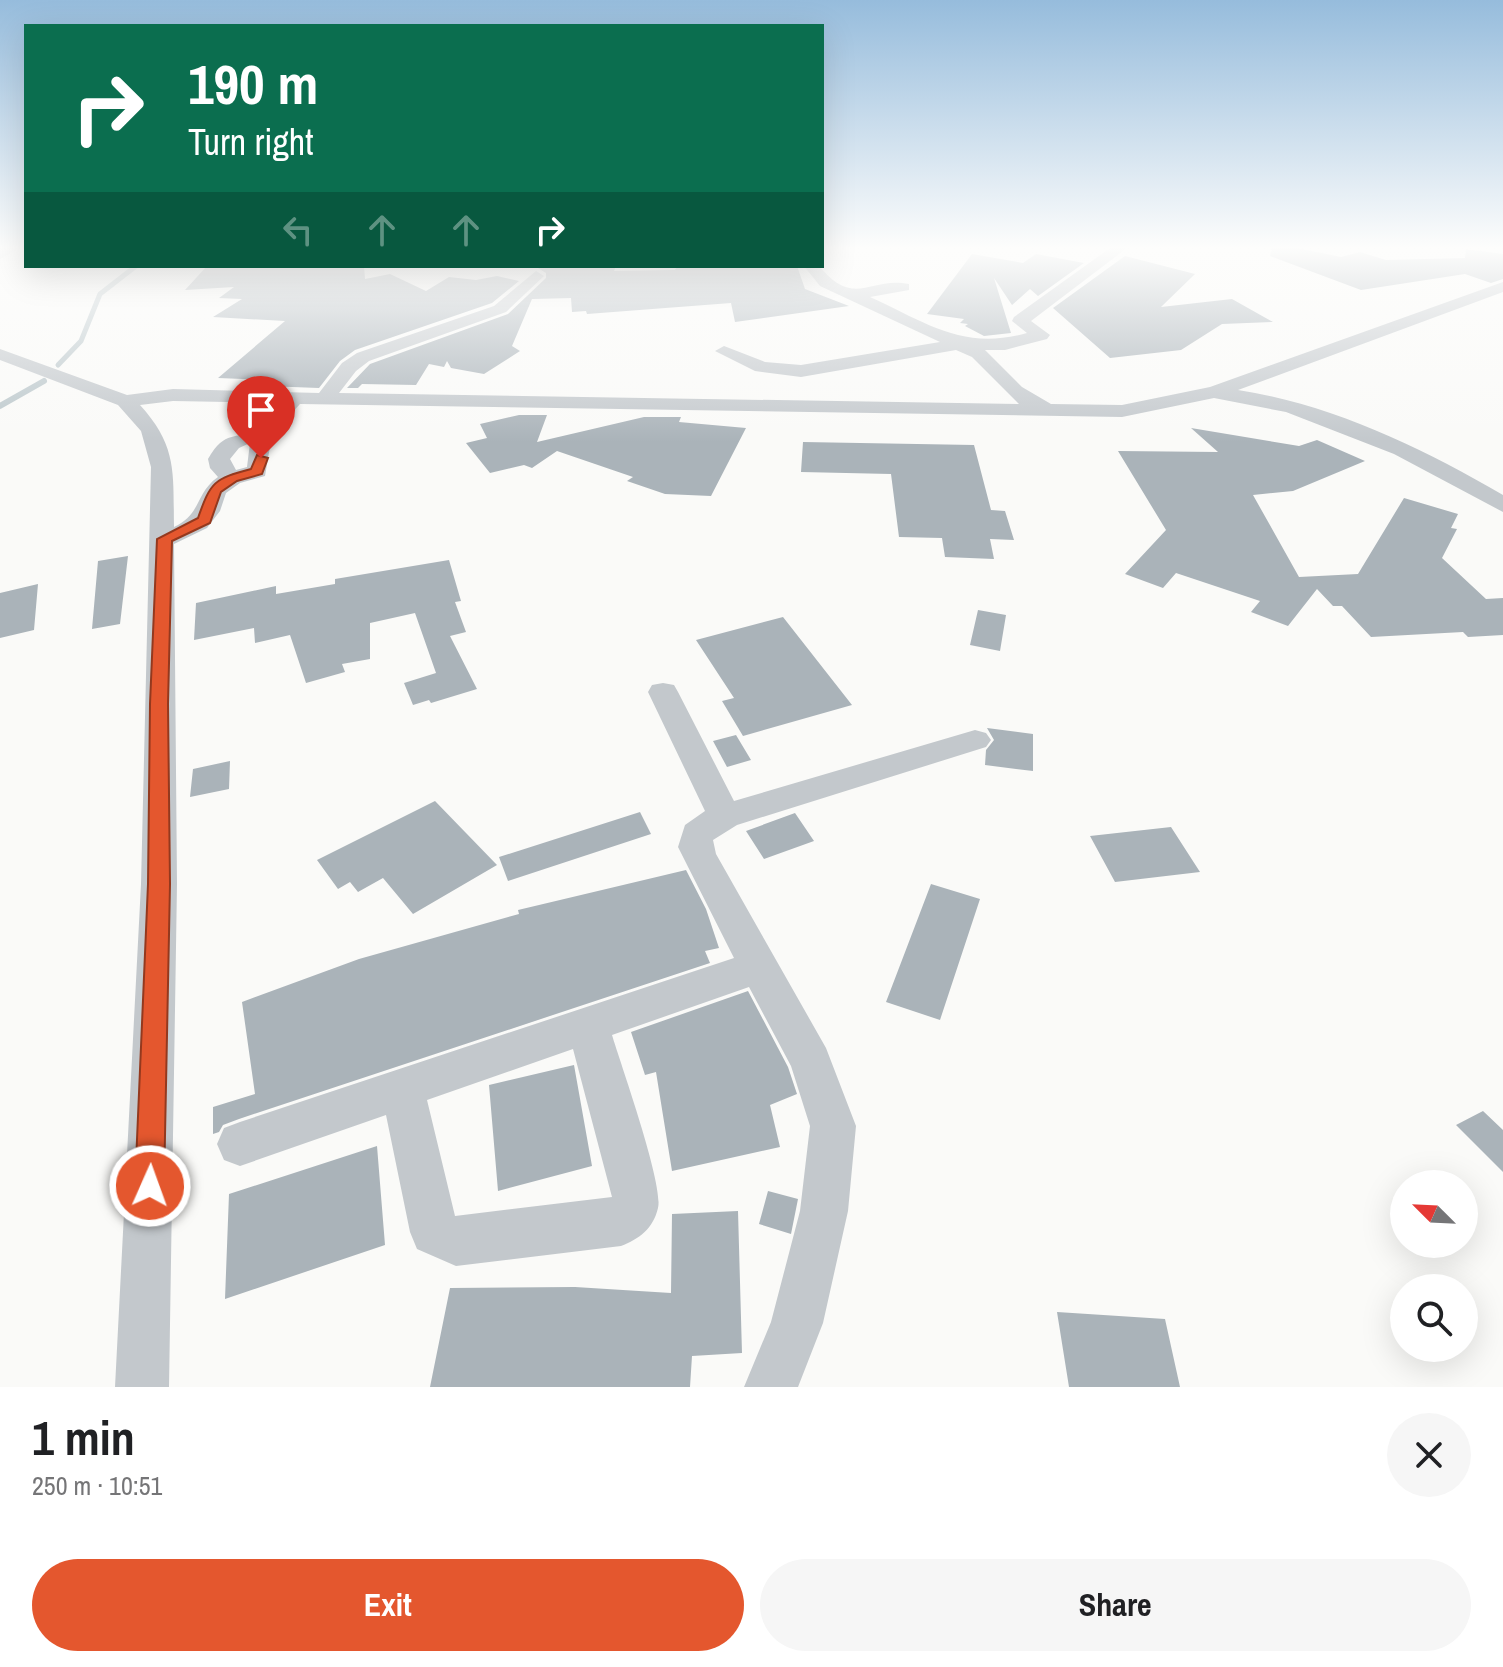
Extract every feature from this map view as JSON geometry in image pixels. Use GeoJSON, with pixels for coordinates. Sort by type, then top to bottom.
{"type":"FeatureCollection","features":[{"type":"Feature","properties":{"kind":"street"},"geometry":{"type":"LineString","coordinates":[[323,400],[349,367],[363,357],[489,313]]}},
{"type":"Feature","properties":{"kind":"street"},"geometry":{"type":"LineString","coordinates":[[888,313],[959,344],[992,365],[1018,397],[1053,410]]}},
{"type":"Feature","properties":{"kind":"street"},"geometry":{"type":"LineString","coordinates":[[724,351],[762,367],[801,371],[959,344],[1005,345],[1041,335],[1020,321],[1031,313]]}},
{"type":"Feature","properties":{"kind":"street"},"geometry":{"type":"LineString","coordinates":[[0,354],[135,411],[171,410],[224,399],[294,399],[1122,411],[1215,392],[1432,313]]}},
{"type":"Feature","properties":{"kind":"street"},"geometry":{"type":"LineString","coordinates":[[986,409],[1011,389]]}},
{"type":"Feature","properties":{"kind":"street"},"geometry":{"type":"LineString","coordinates":[[1215,392],[1273,401],[1351,429],[1423,459],[1503,505]]}},
{"type":"Feature","properties":{"kind":"street"},"geometry":{"type":"LineString","coordinates":[[164,539],[205,520],[215,490],[232,478],[257,471],[262,434],[294,399]]}},
{"type":"Feature","properties":{"kind":"street"},"geometry":{"type":"LineString","coordinates":[[135,411],[151,430],[162,467],[164,539],[158,914],[142,1387]]}},
{"type":"Feature","properties":{"kind":"street"},"geometry":{"type":"LineString","coordinates":[[232,478],[221,468],[219,459],[224,448],[234,439],[262,434]]}},
{"type":"Feature","properties":{"kind":"street"},"geometry":{"type":"LineString","coordinates":[[663,692],[725,816]]}},
{"type":"Feature","properties":{"kind":"street"},"geometry":{"type":"LineString","coordinates":[[771,1387],[797,1323],[824,1211],[833,1126],[811,1062],[693,844],[695,834],[702,827],[725,816],[975,740]]}},
{"type":"Feature","properties":{"kind":"street"},"geometry":{"type":"LineString","coordinates":[[240,1144],[761,966]]}},
{"type":"Feature","properties":{"kind":"street"},"geometry":{"type":"LineString","coordinates":[[402,1088],[434,1232],[442,1238],[456,1241],[621,1222],[634,1208],[636,1193],[588,1025]]}},
{"type":"Feature","properties":{"kind":"building"},"geometry":{"type":"Polygon","coordinates":[[[220,313],[464,313],[355,350],[340,361],[319,388],[265,386],[272,380],[218,378],[285,321],[213,317],[220,313]]]}},
{"type":"Feature","properties":{"kind":"building"},"geometry":{"type":"Polygon","coordinates":[[[526,313],[512,346],[520,351],[484,374],[451,368],[447,361],[444,367],[429,364],[416,385],[362,384],[358,388],[347,388],[370,364],[508,314],[526,313]]]}},
{"type":"Feature","properties":{"kind":"building"},"geometry":{"type":"Polygon","coordinates":[[[733,313],[801,313],[735,322],[733,313]]]}},
{"type":"Feature","properties":{"kind":"building"},"geometry":{"type":"Polygon","coordinates":[[[1005,313],[1011,333],[984,336],[965,326],[968,324],[960,323],[964,319],[927,314],[1005,313]]]}},
{"type":"Feature","properties":{"kind":"building"},"geometry":{"type":"Polygon","coordinates":[[[1058,313],[1256,313],[1273,322],[1222,324],[1181,350],[1110,358],[1058,313]]]}},
{"type":"Feature","properties":{"kind":"building"},"geometry":{"type":"Polygon","coordinates":[[[519,415],[547,415],[537,442],[644,417],[681,417],[679,422],[746,428],[711,496],[665,494],[627,481],[633,477],[557,451],[532,468],[524,465],[490,473],[466,443],[487,438],[480,424],[519,415]]]}},
{"type":"Feature","properties":{"kind":"building"},"geometry":{"type":"Polygon","coordinates":[[[1191,428],[1299,446],[1317,440],[1365,461],[1293,491],[1253,495],[1299,577],[1358,574],[1404,498],[1458,514],[1451,528],[1457,529],[1442,558],[1486,599],[1503,598],[1503,635],[1468,637],[1463,632],[1371,637],[1342,606],[1333,606],[1317,589],[1288,626],[1251,612],[1260,601],[1176,573],[1163,588],[1125,574],[1166,530],[1118,451],[1218,452],[1191,428]]]}},
{"type":"Feature","properties":{"kind":"building"},"geometry":{"type":"Polygon","coordinates":[[[803,442],[974,445],[991,510],[1005,511],[1014,540],[990,539],[994,559],[945,557],[942,538],[899,537],[891,474],[801,472],[803,442]]]}},
{"type":"Feature","properties":{"kind":"building"},"geometry":{"type":"Polygon","coordinates":[[[128,556],[120,624],[92,629],[98,561],[128,556]]]}},
{"type":"Feature","properties":{"kind":"building"},"geometry":{"type":"Polygon","coordinates":[[[449,560],[461,601],[455,602],[466,632],[450,636],[477,689],[431,703],[429,700],[413,705],[404,683],[436,673],[415,613],[370,623],[370,659],[342,664],[345,672],[306,683],[290,635],[255,643],[254,628],[194,640],[196,603],[276,586],[276,594],[335,584],[335,579],[449,560]]]}},
{"type":"Feature","properties":{"kind":"building"},"geometry":{"type":"Polygon","coordinates":[[[38,584],[34,630],[0,638],[0,593],[38,584]]]}},
{"type":"Feature","properties":{"kind":"building"},"geometry":{"type":"Polygon","coordinates":[[[978,610],[1006,615],[1000,651],[970,645],[978,610]]]}},
{"type":"Feature","properties":{"kind":"building"},"geometry":{"type":"Polygon","coordinates":[[[783,617],[852,705],[743,736],[722,701],[734,698],[696,640],[783,617]]]}},
{"type":"Feature","properties":{"kind":"building"},"geometry":{"type":"Polygon","coordinates":[[[987,728],[1033,734],[1033,771],[985,765],[986,750],[994,740],[987,728]]]}},
{"type":"Feature","properties":{"kind":"building"},"geometry":{"type":"Polygon","coordinates":[[[736,735],[751,760],[727,767],[713,741],[736,735]]]}},
{"type":"Feature","properties":{"kind":"building"},"geometry":{"type":"Polygon","coordinates":[[[230,761],[229,789],[190,797],[193,769],[230,761]]]}},
{"type":"Feature","properties":{"kind":"building"},"geometry":{"type":"Polygon","coordinates":[[[435,801],[497,865],[413,914],[383,878],[358,892],[350,882],[338,889],[317,860],[435,801]]]}},
{"type":"Feature","properties":{"kind":"building"},"geometry":{"type":"Polygon","coordinates":[[[640,812],[651,834],[508,881],[499,857],[640,812]]]}},
{"type":"Feature","properties":{"kind":"building"},"geometry":{"type":"Polygon","coordinates":[[[795,813],[814,841],[764,859],[746,831],[795,813]]]}},
{"type":"Feature","properties":{"kind":"building"},"geometry":{"type":"Polygon","coordinates":[[[1171,827],[1200,872],[1115,882],[1090,836],[1171,827]]]}},
{"type":"Feature","properties":{"kind":"building"},"geometry":{"type":"Polygon","coordinates":[[[686,870],[706,909],[719,948],[705,951],[710,963],[239,1119],[223,1125],[219,1132],[213,1134],[213,1107],[255,1094],[242,1002],[359,959],[519,914],[518,910],[686,870]]]}},
{"type":"Feature","properties":{"kind":"building"},"geometry":{"type":"Polygon","coordinates":[[[931,884],[980,899],[940,1020],[886,1002],[931,884]]]}},
{"type":"Feature","properties":{"kind":"building"},"geometry":{"type":"Polygon","coordinates":[[[748,991],[788,1067],[797,1094],[770,1105],[780,1147],[672,1171],[656,1072],[645,1075],[631,1032],[748,991]]]}},
{"type":"Feature","properties":{"kind":"building"},"geometry":{"type":"Polygon","coordinates":[[[574,1065],[592,1166],[498,1191],[489,1085],[574,1065]]]}},
{"type":"Feature","properties":{"kind":"building"},"geometry":{"type":"Polygon","coordinates":[[[1483,1111],[1503,1130],[1503,1172],[1456,1125],[1483,1111]]]}},
{"type":"Feature","properties":{"kind":"building"},"geometry":{"type":"Polygon","coordinates":[[[377,1146],[385,1245],[225,1299],[229,1194],[377,1146]]]}},
{"type":"Feature","properties":{"kind":"building"},"geometry":{"type":"Polygon","coordinates":[[[768,1191],[798,1199],[791,1234],[759,1224],[768,1191]]]}},
{"type":"Feature","properties":{"kind":"building"},"geometry":{"type":"Polygon","coordinates":[[[738,1211],[742,1353],[692,1356],[690,1387],[430,1387],[450,1288],[575,1287],[671,1293],[672,1214],[738,1211]]]}},
{"type":"Feature","properties":{"kind":"building"},"geometry":{"type":"Polygon","coordinates":[[[1057,1312],[1165,1319],[1180,1387],[1069,1387],[1057,1312]]]}},
{"type":"Feature","properties":{"kind":"waterway"},"geometry":{"type":"LineString","coordinates":[[58,365],[81,341],[92,313]]}},
{"type":"Feature","properties":{"kind":"waterway"},"geometry":{"type":"LineString","coordinates":[[0,406],[44,381]]}},
{"type":"Feature","properties":{"kind":"route"},"geometry":{"type":"LineString","coordinates":[[150,1186],[159,884],[159,704],[164,539],[205,520],[215,490],[232,478],[257,471],[261,458]]}}]}
